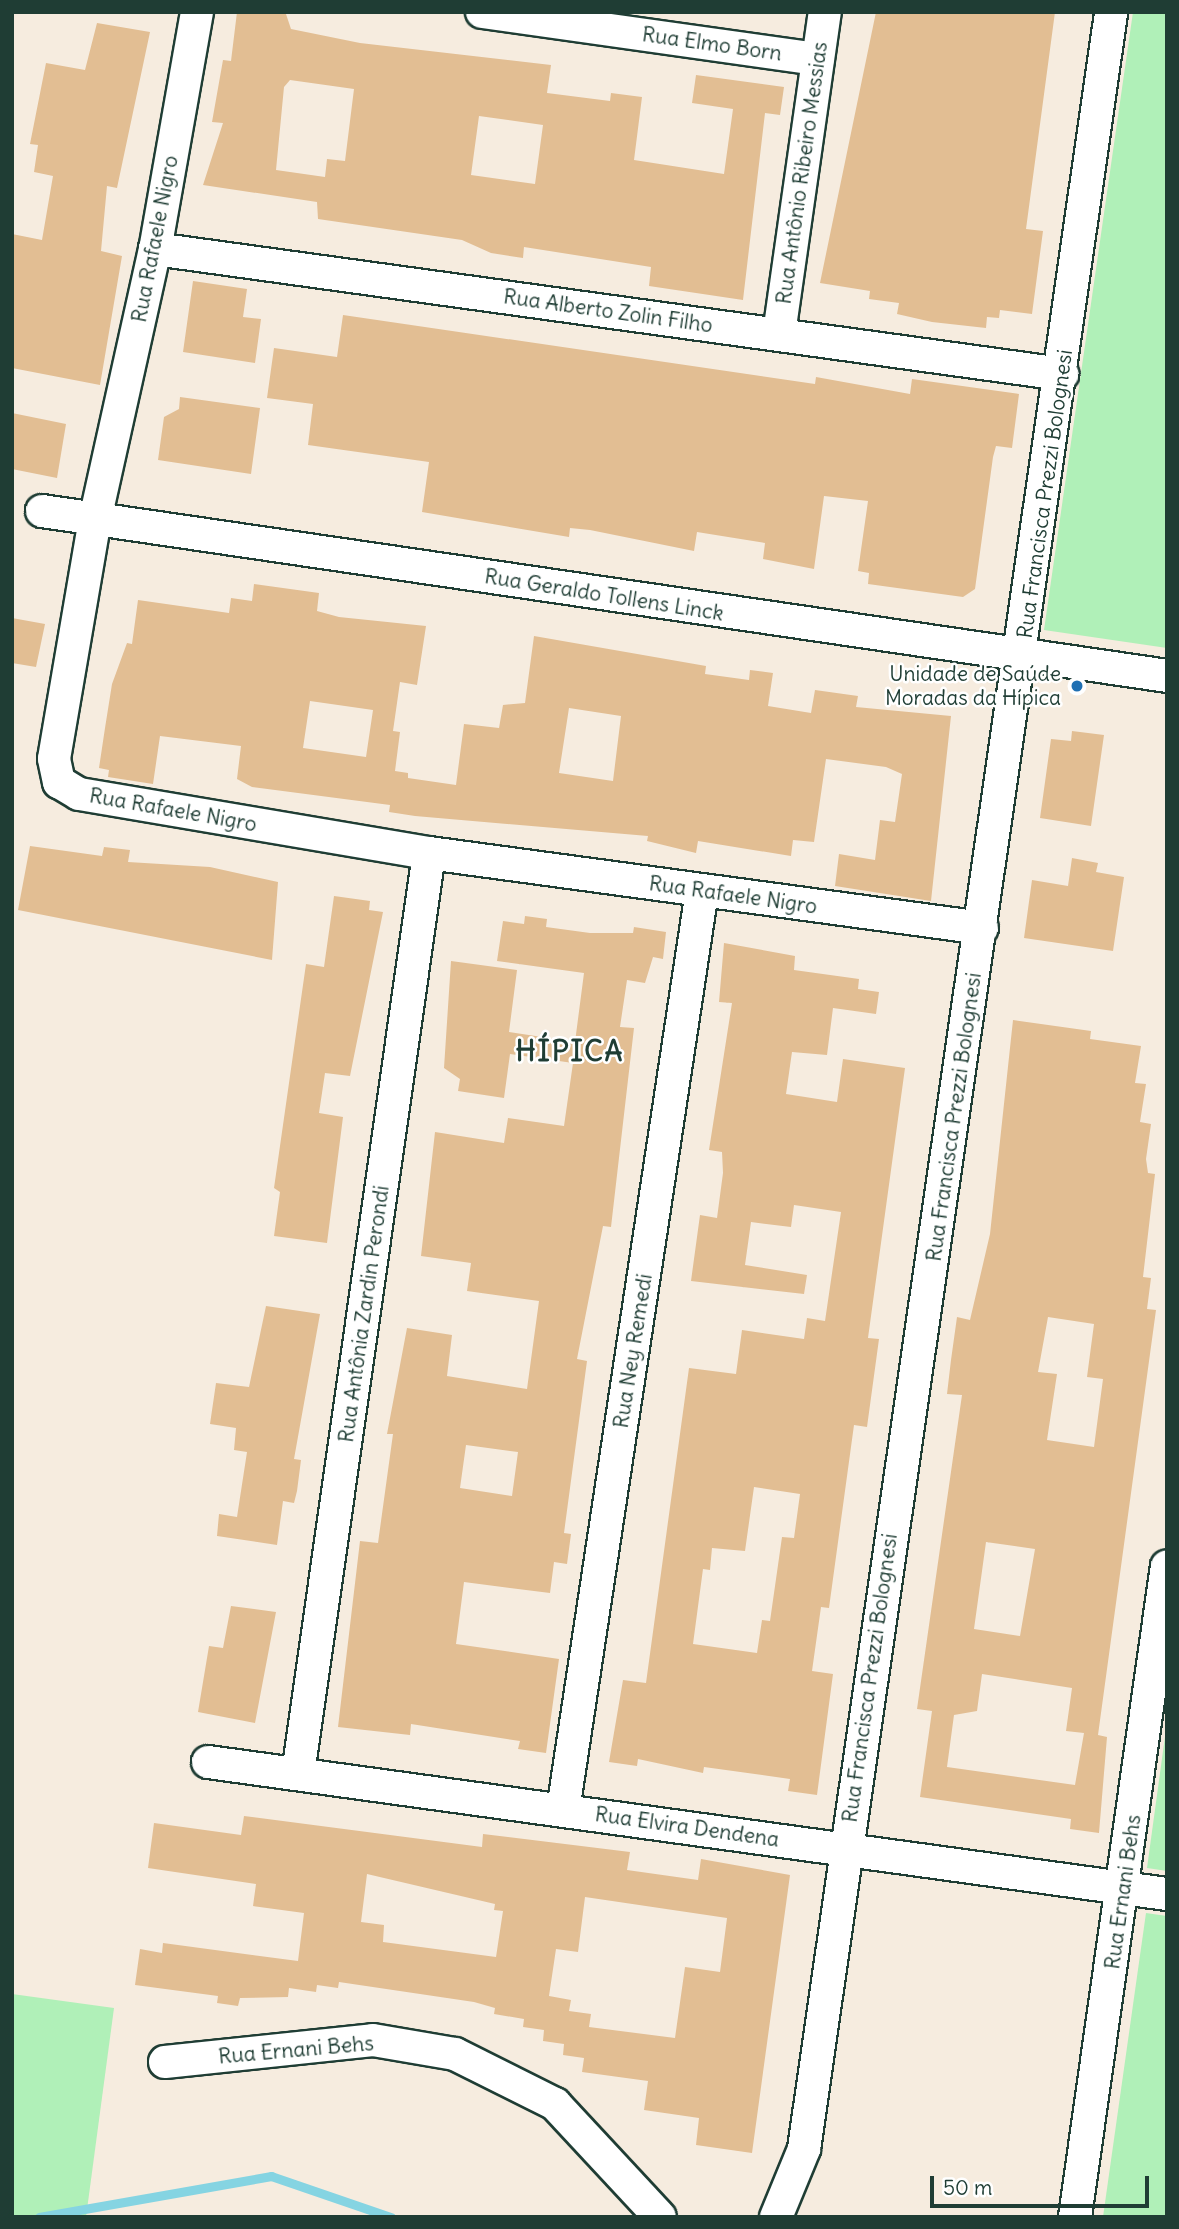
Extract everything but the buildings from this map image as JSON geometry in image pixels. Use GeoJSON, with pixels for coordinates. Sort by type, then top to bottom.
{"type":"FeatureCollection","features":[{"type":"Feature","properties":{"kind":"street","name":"Rua Rafaele Nigro"},"geometry":{"type":"LineString","coordinates":[[197,12],[155,249],[95,519],[54,759],[59,782],[79,794],[429,853],[982,928]]}},
{"type":"Feature","properties":{"kind":"street","name":"Rua Elmo Born"},"geometry":{"type":"LineString","coordinates":[[482,12],[544,16],[818,59]]}},
{"type":"Feature","properties":{"kind":"street","name":"Rua Antônio Ribeiro Messias"},"geometry":{"type":"LineString","coordinates":[[779,334],[825,12]]}},
{"type":"Feature","properties":{"kind":"street","name":"Rua Francisca Prezzi Bolognesi"},"geometry":{"type":"LineString","coordinates":[[776,2217],[804,2149],[845,1849],[1022,658],[1111,12]]}},
{"type":"Feature","properties":{"kind":"street","name":"Rua Alberto Zolin Filho"},"geometry":{"type":"LineString","coordinates":[[155,249],[1062,374]]}},
{"type":"Feature","properties":{"kind":"street","name":"Rua Geraldo Tollens Linck"},"geometry":{"type":"LineString","coordinates":[[42,511],[1022,658],[1167,676]]}},
{"type":"Feature","properties":{"kind":"street","name":"Rua Antônia Zardin Perondi"},"geometry":{"type":"LineString","coordinates":[[298,1774],[429,853]]}},
{"type":"Feature","properties":{"kind":"street","name":"Rua Ney Remedi"},"geometry":{"type":"LineString","coordinates":[[564,1810],[702,891]]}},
{"type":"Feature","properties":{"kind":"street","name":"Rua Ernani Behs"},"geometry":{"type":"LineString","coordinates":[[1075,2217],[1125,1889],[1167,1566]]}},
{"type":"Feature","properties":{"kind":"street","name":"Rua Elvira Dendena"},"geometry":{"type":"LineString","coordinates":[[208,1762],[1167,1894]]}},
{"type":"Feature","properties":{"kind":"street","name":"Rua Ernani Behs"},"geometry":{"type":"LineString","coordinates":[[164,2062],[373,2040],[455,2054],[555,2104],[660,2217]]}},
{"type":"Feature","properties":{"kind":"green space"},"geometry":{"type":"Polygon","coordinates":[[[1133,12],[1167,12],[1167,648],[1044,630],[1133,12]]]}},
{"type":"Feature","properties":{"kind":"green space"},"geometry":{"type":"Polygon","coordinates":[[[1167,1722],[1167,1871],[1147,1868],[1167,1722]]]}},
{"type":"Feature","properties":{"kind":"green space"},"geometry":{"type":"Polygon","coordinates":[[[1146,1913],[1167,1916],[1167,2217],[1103,2217],[1146,1913]]]}},
{"type":"Feature","properties":{"kind":"green space"},"geometry":{"type":"Polygon","coordinates":[[[12,1994],[114,2008],[86,2217],[12,2217],[12,1994]]]}},
{"type":"Feature","properties":{"kind":"waterway"},"geometry":{"type":"LineString","coordinates":[[39,2217],[271,2176],[391,2217]]}},
{"type":"Feature","properties":{"kind":"place","name":"Unidade de Saúde Moradas da Hípica"},"geometry":{"type":"Point","coordinates":[1077,686]}},
{"type":"Feature","properties":{"kind":"district","name":"HÍPICA"},"geometry":{"type":"Point","coordinates":[570,1051]}}]}
